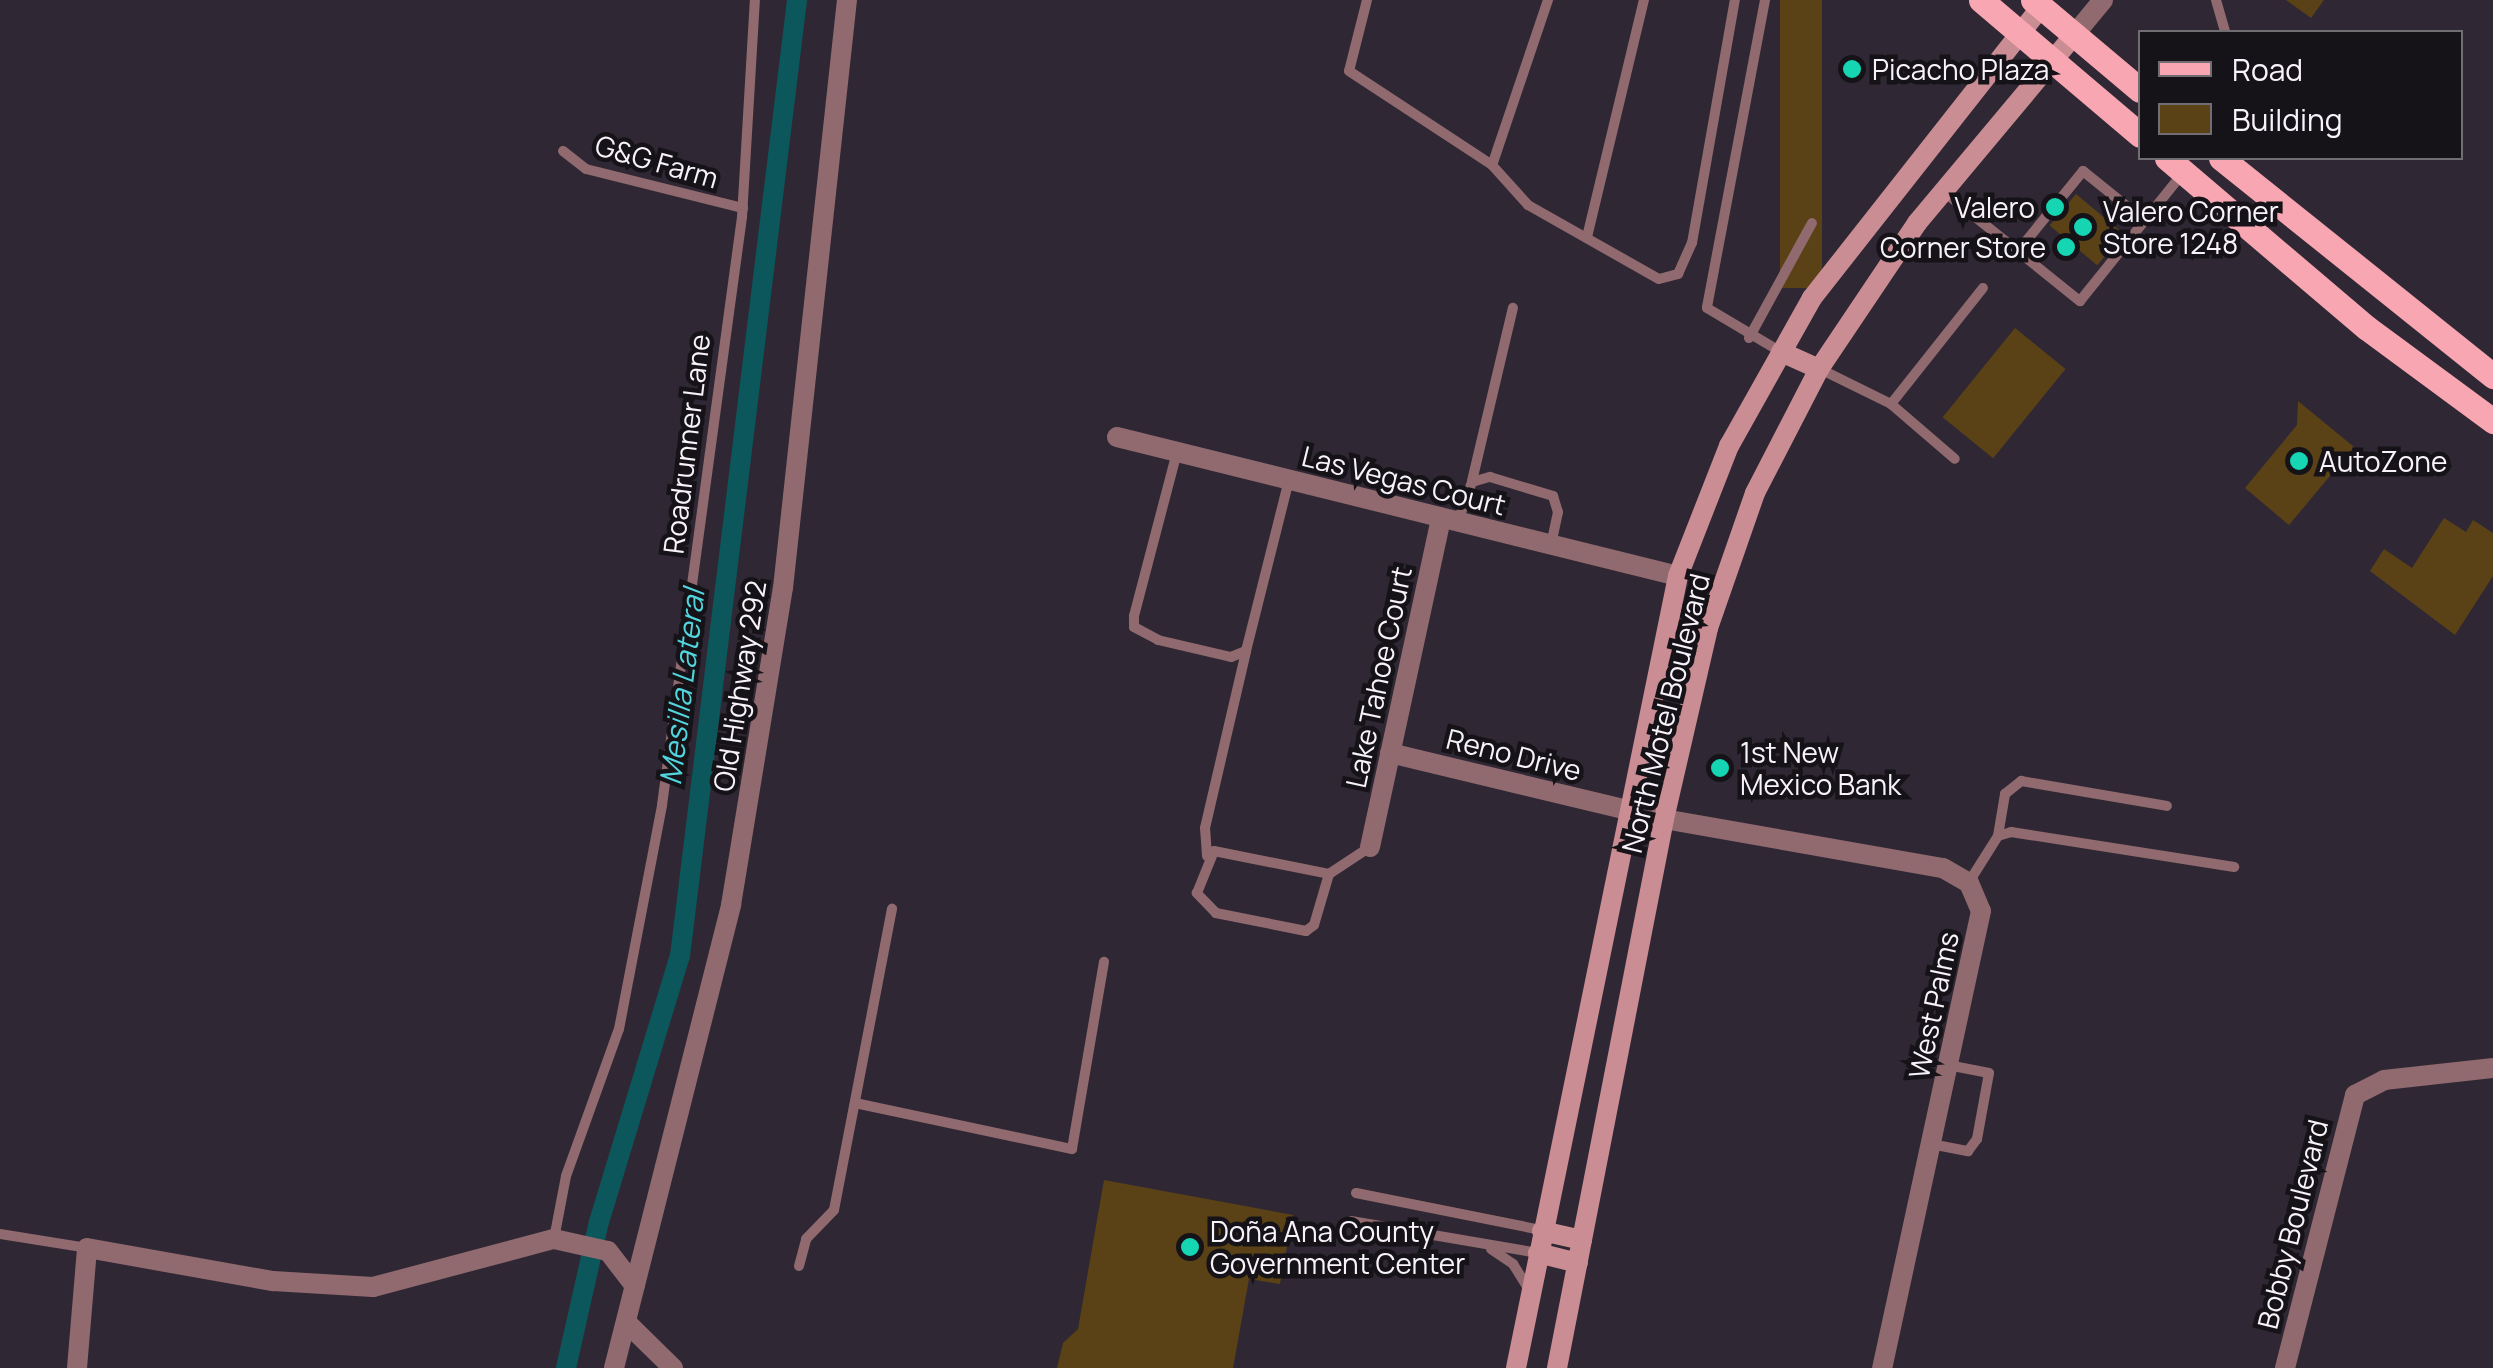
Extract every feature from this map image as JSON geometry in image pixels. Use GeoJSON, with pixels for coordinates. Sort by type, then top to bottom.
{"type":"FeatureCollection","features":[{"type":"Feature","properties":{"kind":"main road"},"geometry":{"type":"LineString","coordinates":[[1981,0],[2138,133]]}},
{"type":"Feature","properties":{"kind":"main road"},"geometry":{"type":"LineString","coordinates":[[2040,2],[2138,88]]}},
{"type":"Feature","properties":{"kind":"main road","name":"North Motel Boulevard"},"geometry":{"type":"LineString","coordinates":[[1516,1368],[1625,809],[1678,576],[1729,446],[1812,298],[2040,2]]}},
{"type":"Feature","properties":{"kind":"main road","name":"North Motel Boulevard"},"geometry":{"type":"LineString","coordinates":[[1558,1368],[1664,819],[1714,612],[1755,494],[1819,368],[1944,192],[2074,34]]}},
{"type":"Feature","properties":{"kind":"main road"},"geometry":{"type":"LineString","coordinates":[[2223,160],[2493,376]]}},
{"type":"Feature","properties":{"kind":"main road"},"geometry":{"type":"LineString","coordinates":[[2176,165],[2368,328],[2493,422]]}},
{"type":"Feature","properties":{"kind":"main road"},"geometry":{"type":"LineString","coordinates":[[2368,328],[2393,298]]}},
{"type":"Feature","properties":{"kind":"main road"},"geometry":{"type":"LineString","coordinates":[[1781,352],[1819,368]]}},
{"type":"Feature","properties":{"kind":"main road"},"geometry":{"type":"LineString","coordinates":[[1542,1231],[1582,1240]]}},
{"type":"Feature","properties":{"kind":"main road"},"geometry":{"type":"LineString","coordinates":[[1538,1253],[1578,1262]]}},
{"type":"Feature","properties":{"kind":"street","name":"Old Highway 292"},"geometry":{"type":"LineString","coordinates":[[614,1368],[737,870],[783,588],[847,0]]}},
{"type":"Feature","properties":{"kind":"street","name":"North Motel Boulevard"},"geometry":{"type":"LineString","coordinates":[[2074,34],[2103,0]]}},
{"type":"Feature","properties":{"kind":"street","name":"Las Vegas Court"},"geometry":{"type":"LineString","coordinates":[[1117,437],[1678,576]]}},
{"type":"Feature","properties":{"kind":"street","name":"Lake Tahoe Court"},"geometry":{"type":"LineString","coordinates":[[1370,847],[1449,520]]}},
{"type":"Feature","properties":{"kind":"street","name":"Reno Drive"},"geometry":{"type":"LineString","coordinates":[[1390,753],[1625,809]]}},
{"type":"Feature","properties":{"kind":"street"},"geometry":{"type":"LineString","coordinates":[[1625,809],[1943,868],[1969,883]]}},
{"type":"Feature","properties":{"kind":"street","name":"West Palms"},"geometry":{"type":"LineString","coordinates":[[1882,1368],[1981,911],[1969,883]]}},
{"type":"Feature","properties":{"kind":"street","name":"Bobby Boulevard"},"geometry":{"type":"LineString","coordinates":[[2285,1368],[2356,1095],[2384,1080],[2493,1068]]}},
{"type":"Feature","properties":{"kind":"street"},"geometry":{"type":"LineString","coordinates":[[77,1368],[87,1248],[273,1281],[373,1286],[561,1241],[608,1251],[635,1286]]}},
{"type":"Feature","properties":{"kind":"street"},"geometry":{"type":"LineString","coordinates":[[626,1322],[674,1368]]}},
{"type":"Feature","properties":{"kind":"lane","name":"Roadrunner Lane"},"geometry":{"type":"LineString","coordinates":[[561,1241],[566,1176],[619,1029],[640,928],[708,500],[743,208],[755,0]]}},
{"type":"Feature","properties":{"kind":"lane"},"geometry":{"type":"LineString","coordinates":[[1366,0],[1349,71],[1492,165],[1528,205],[1649,276],[1678,274],[1692,243],[1735,0]]}},
{"type":"Feature","properties":{"kind":"lane"},"geometry":{"type":"LineString","coordinates":[[1492,165],[1548,0]]}},
{"type":"Feature","properties":{"kind":"lane"},"geometry":{"type":"LineString","coordinates":[[1587,238],[1644,0]]}},
{"type":"Feature","properties":{"kind":"lane"},"geometry":{"type":"LineString","coordinates":[[1765,0],[1707,308],[1749,338],[1781,352]]}},
{"type":"Feature","properties":{"kind":"lane"},"geometry":{"type":"LineString","coordinates":[[2216,0],[2224,30]]}},
{"type":"Feature","properties":{"kind":"lane","name":"G&G Farm"},"geometry":{"type":"LineString","coordinates":[[562,151],[586,169],[743,208]]}},
{"type":"Feature","properties":{"kind":"lane"},"geometry":{"type":"LineString","coordinates":[[1944,192],[2080,301],[2144,221],[2176,165]]}},
{"type":"Feature","properties":{"kind":"lane"},"geometry":{"type":"LineString","coordinates":[[2018,252],[2083,171],[2144,221]]}},
{"type":"Feature","properties":{"kind":"lane"},"geometry":{"type":"LineString","coordinates":[[1749,338],[1812,223]]}},
{"type":"Feature","properties":{"kind":"lane"},"geometry":{"type":"LineString","coordinates":[[1891,404],[1983,288]]}},
{"type":"Feature","properties":{"kind":"lane"},"geometry":{"type":"LineString","coordinates":[[1449,520],[1472,482],[1512,308]]}},
{"type":"Feature","properties":{"kind":"lane"},"geometry":{"type":"LineString","coordinates":[[1819,368],[1891,404],[1954,459]]}},
{"type":"Feature","properties":{"kind":"lane"},"geometry":{"type":"LineString","coordinates":[[1177,452],[1134,627],[1231,657],[1246,651]]}},
{"type":"Feature","properties":{"kind":"lane"},"geometry":{"type":"LineString","coordinates":[[1472,482],[1490,477],[1553,496],[1558,512],[1551,545]]}},
{"type":"Feature","properties":{"kind":"lane"},"geometry":{"type":"LineString","coordinates":[[1289,480],[1206,828],[1208,856],[1197,893],[1206,908],[1298,932],[1314,924],[1329,874],[1370,847]]}},
{"type":"Feature","properties":{"kind":"lane"},"geometry":{"type":"LineString","coordinates":[[1969,883],[1998,836],[2005,794],[2021,781],[2167,806]]}},
{"type":"Feature","properties":{"kind":"lane"},"geometry":{"type":"LineString","coordinates":[[1998,836],[2030,833],[2234,868]]}},
{"type":"Feature","properties":{"kind":"lane"},"geometry":{"type":"LineString","coordinates":[[1208,856],[1224,849],[1329,874]]}},
{"type":"Feature","properties":{"kind":"lane"},"geometry":{"type":"LineString","coordinates":[[798,1266],[806,1239],[834,1210],[892,909]]}},
{"type":"Feature","properties":{"kind":"lane"},"geometry":{"type":"LineString","coordinates":[[854,1102],[1072,1148],[1104,962]]}},
{"type":"Feature","properties":{"kind":"lane"},"geometry":{"type":"LineString","coordinates":[[1930,1144],[1968,1151],[1977,1139],[1989,1073],[1948,1065]]}},
{"type":"Feature","properties":{"kind":"lane"},"geometry":{"type":"LineString","coordinates":[[1356,1193],[1542,1231]]}},
{"type":"Feature","properties":{"kind":"lane"},"geometry":{"type":"LineString","coordinates":[[1351,1222],[1490,1249],[1538,1253]]}},
{"type":"Feature","properties":{"kind":"lane"},"geometry":{"type":"LineString","coordinates":[[0,1234],[87,1248]]}},
{"type":"Feature","properties":{"kind":"lane"},"geometry":{"type":"LineString","coordinates":[[1490,1249],[1524,1278],[1530,1295]]}},
{"type":"Feature","properties":{"kind":"building"},"geometry":{"type":"Polygon","coordinates":[[[1780,0],[1822,0],[1822,288],[1780,288],[1780,0]]]}},
{"type":"Feature","properties":{"kind":"building"},"geometry":{"type":"Polygon","coordinates":[[[2286,0],[2324,0],[2311,18],[2286,0]]]}},
{"type":"Feature","properties":{"kind":"building","name":"Valero Corner Store 1248"},"geometry":{"type":"Polygon","coordinates":[[[2076,194],[2123,234],[2097,265],[2050,225],[2076,194]]]}},
{"type":"Feature","properties":{"kind":"building"},"geometry":{"type":"Polygon","coordinates":[[[2015,328],[2066,369],[1993,458],[1943,417],[2015,328]]]}},
{"type":"Feature","properties":{"kind":"building"},"geometry":{"type":"Polygon","coordinates":[[[2298,401],[2354,447],[2289,525],[2245,488],[2297,425],[2298,401]]]}},
{"type":"Feature","properties":{"kind":"building"},"geometry":{"type":"Polygon","coordinates":[[[2444,518],[2466,532],[2473,520],[2493,533],[2493,576],[2455,635],[2370,571],[2384,549],[2412,568],[2444,518]]]}},
{"type":"Feature","properties":{"kind":"building","name":"Doña Ana County Government Center"},"geometry":{"type":"Polygon","coordinates":[[[1104,1180],[1293,1215],[1280,1284],[1249,1279],[1233,1368],[1057,1368],[1063,1343],[1078,1329],[1104,1180]]]}},
{"type":"Feature","properties":{"kind":"waterway","name":"Mesilla Lateral"},"geometry":{"type":"LineString","coordinates":[[566,1368],[599,1222],[680,956],[797,0]]}},
{"type":"Feature","properties":{"kind":"place","name":"Picacho Plaza"},"geometry":{"type":"Point","coordinates":[1852,69]}},
{"type":"Feature","properties":{"kind":"place","name":"Valero"},"geometry":{"type":"Point","coordinates":[2055,207]}},
{"type":"Feature","properties":{"kind":"place","name":"Valero Corner Store 1248"},"geometry":{"type":"Point","coordinates":[2083,227]}},
{"type":"Feature","properties":{"kind":"place","name":"Corner Store"},"geometry":{"type":"Point","coordinates":[2066,247]}},
{"type":"Feature","properties":{"kind":"place","name":"AutoZone"},"geometry":{"type":"Point","coordinates":[2299,461]}},
{"type":"Feature","properties":{"kind":"place","name":"1st New Mexico Bank"},"geometry":{"type":"Point","coordinates":[1720,768]}},
{"type":"Feature","properties":{"kind":"place","name":"Doña Ana County Government Center"},"geometry":{"type":"Point","coordinates":[1190,1247]}}]}
